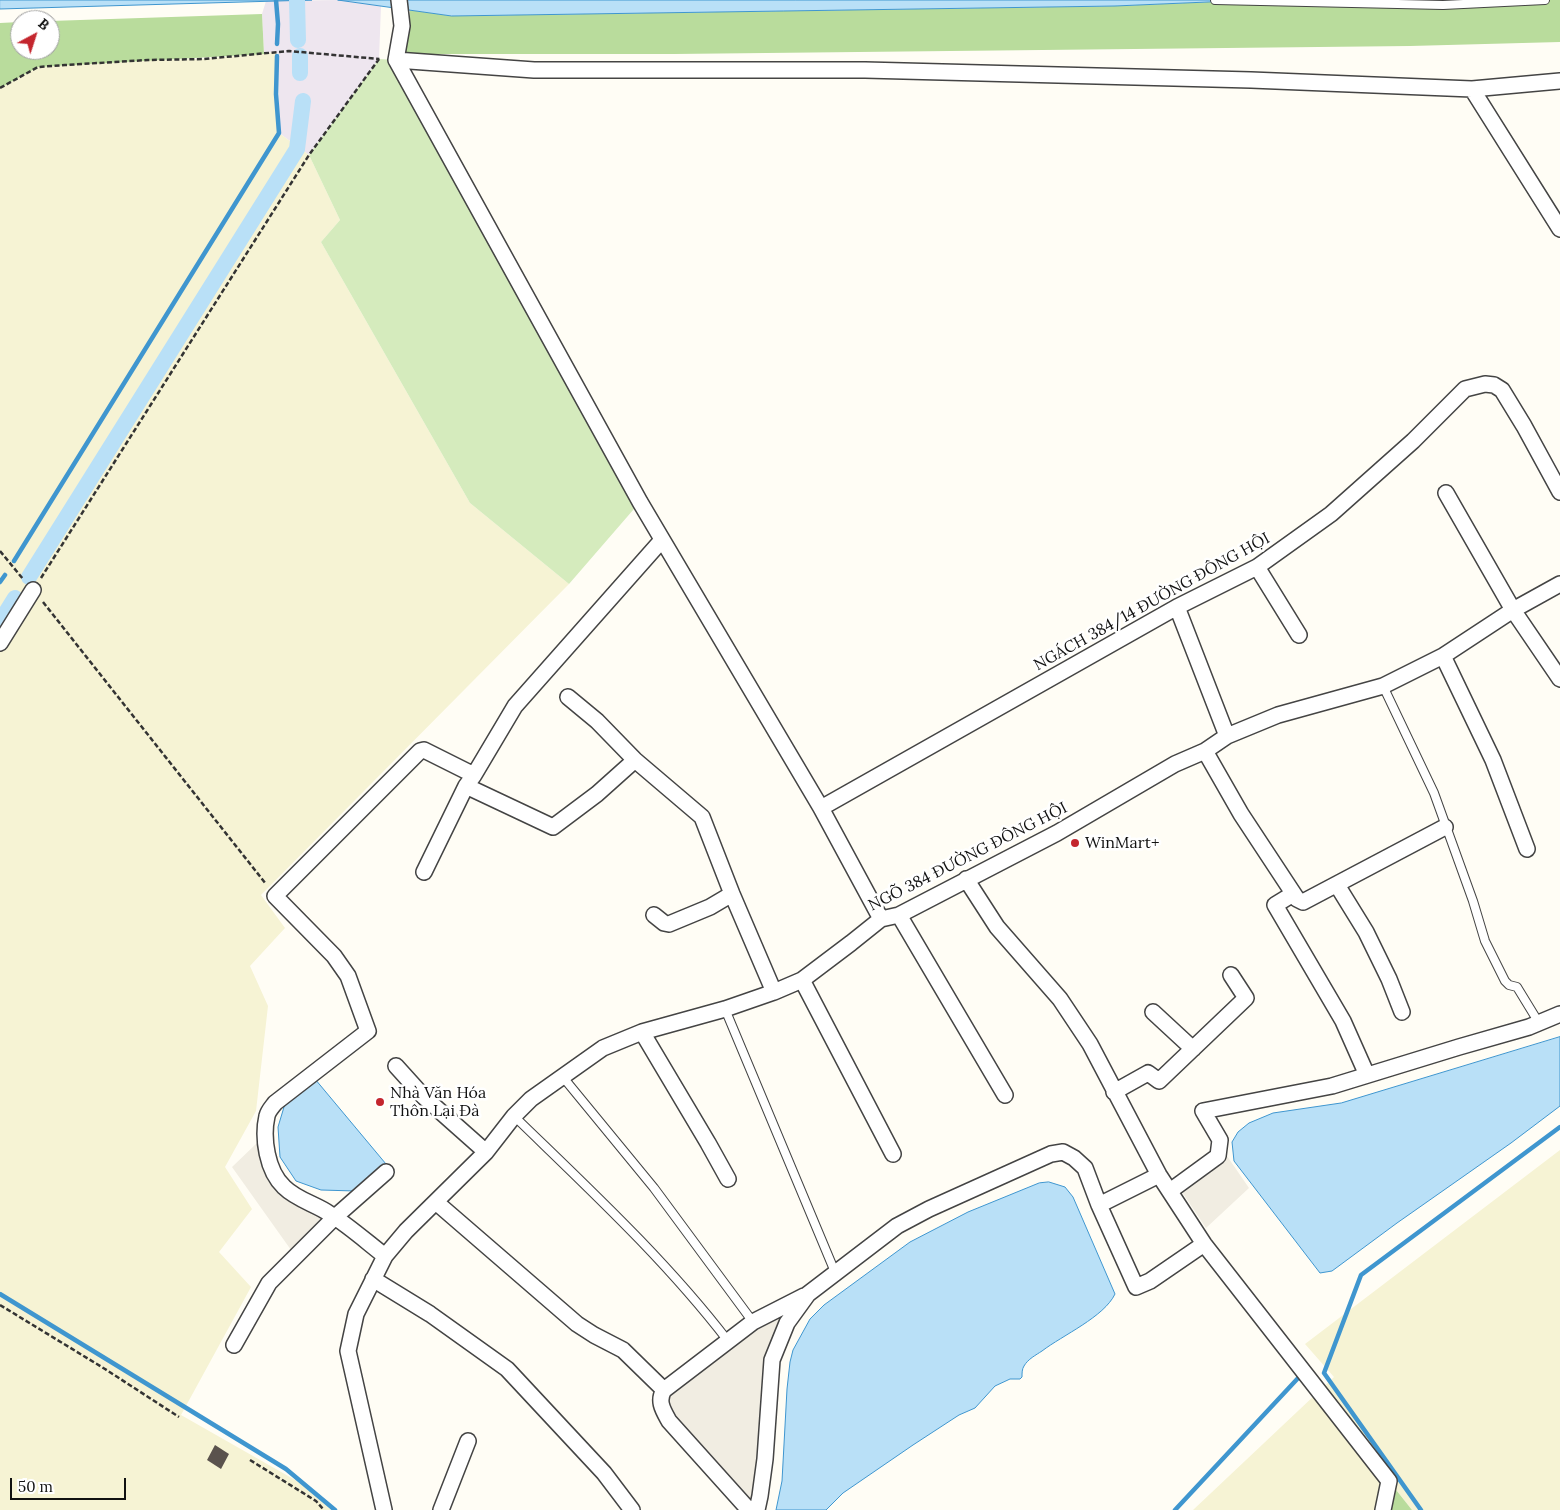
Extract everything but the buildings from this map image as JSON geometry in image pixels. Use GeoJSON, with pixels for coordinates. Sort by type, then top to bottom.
{"type":"FeatureCollection","features":[{"type":"Feature","properties":{"kind":"street"},"geometry":{"type":"LineString","coordinates":[[399,0],[402,26],[396,60],[662,540],[821,808],[880,919]]}},
{"type":"Feature","properties":{"kind":"street"},"geometry":{"type":"LineString","coordinates":[[396,60],[534,70],[865,70],[1251,80],[1472,89],[1560,81]]}},
{"type":"Feature","properties":{"kind":"street"},"geometry":{"type":"LineString","coordinates":[[1472,89],[1560,229]]}},
{"type":"Feature","properties":{"kind":"street","name":"NGÁCH 384/14 ĐƯỜNG ĐÔNG HỘI"},"geometry":{"type":"LineString","coordinates":[[821,808],[1177,607],[1257,567],[1331,514],[1413,442],[1465,389],[1485,384],[1494,385],[1507,396],[1560,492]]}},
{"type":"Feature","properties":{"kind":"street"},"geometry":{"type":"LineString","coordinates":[[1446,493],[1513,610],[1560,679]]}},
{"type":"Feature","properties":{"kind":"street"},"geometry":{"type":"LineString","coordinates":[[424,872],[470,780],[515,706],[662,540]]}},
{"type":"Feature","properties":{"kind":"street"},"geometry":{"type":"LineString","coordinates":[[1257,567],[1299,635]]}},
{"type":"Feature","properties":{"kind":"street","name":"NGÕ 384 ĐƯỜNG ĐÔNG HỘI"},"geometry":{"type":"LineString","coordinates":[[384,1510],[348,1351],[356,1314],[385,1256],[406,1231],[437,1203],[486,1152],[514,1116],[532,1099],[603,1048],[642,1032],[725,1009],[802,980],[852,943],[880,919],[899,915],[1056,833],[1175,764],[1205,751],[1227,736],[1278,715],[1383,686],[1443,656],[1513,610],[1560,584]]}},
{"type":"Feature","properties":{"kind":"street"},"geometry":{"type":"LineString","coordinates":[[0,643],[33,590]]}},
{"type":"Feature","properties":{"kind":"street"},"geometry":{"type":"LineString","coordinates":[[1177,607],[1227,736]]}},
{"type":"Feature","properties":{"kind":"street"},"geometry":{"type":"LineString","coordinates":[[1443,656],[1494,760],[1528,849]]}},
{"type":"Feature","properties":{"kind":"street"},"geometry":{"type":"LineString","coordinates":[[568,697],[597,721],[635,760],[702,817],[732,894],[774,992]]}},
{"type":"Feature","properties":{"kind":"street"},"geometry":{"type":"LineString","coordinates":[[385,1256],[335,1217],[284,1187],[273,1172],[267,1159],[267,1113],[275,1102],[283,1094],[368,1031],[348,976],[334,956],[275,896],[420,751],[424,750],[470,780],[553,827],[597,794],[635,760]]}},
{"type":"Feature","properties":{"kind":"street"},"geometry":{"type":"LineString","coordinates":[[1205,751],[1241,814],[1297,900],[1304,902],[1445,827]]}},
{"type":"Feature","properties":{"kind":"street"},"geometry":{"type":"LineString","coordinates":[[966,879],[997,927],[1060,998],[1090,1044],[1158,1175],[1204,1244],[1390,1481],[1383,1510]]}},
{"type":"Feature","properties":{"kind":"street"},"geometry":{"type":"LineString","coordinates":[[1337,885],[1366,932],[1389,979],[1402,1012]]}},
{"type":"Feature","properties":{"kind":"street"},"geometry":{"type":"LineString","coordinates":[[654,915],[669,924],[710,907],[732,894]]}},
{"type":"Feature","properties":{"kind":"street"},"geometry":{"type":"LineString","coordinates":[[1293,894],[1275,905],[1343,1022],[1367,1075]]}},
{"type":"Feature","properties":{"kind":"street"},"geometry":{"type":"LineString","coordinates":[[899,915],[1005,1095]]}},
{"type":"Feature","properties":{"kind":"street"},"geometry":{"type":"LineString","coordinates":[[1114,1092],[1148,1073],[1159,1081],[1246,998],[1231,974]]}},
{"type":"Feature","properties":{"kind":"street"},"geometry":{"type":"LineString","coordinates":[[802,980],[893,1154]]}},
{"type":"Feature","properties":{"kind":"street"},"geometry":{"type":"LineString","coordinates":[[1153,1012],[1193,1049]]}},
{"type":"Feature","properties":{"kind":"street"},"geometry":{"type":"LineString","coordinates":[[1170,1191],[1218,1156],[1220,1140],[1203,1111],[1332,1086],[1539,1023],[1560,1014]]}},
{"type":"Feature","properties":{"kind":"street"},"geometry":{"type":"LineString","coordinates":[[642,1032],[728,1179]]}},
{"type":"Feature","properties":{"kind":"street"},"geometry":{"type":"LineString","coordinates":[[396,1066],[424,1098],[486,1152]]}},
{"type":"Feature","properties":{"kind":"street"},"geometry":{"type":"LineString","coordinates":[[749,1510],[669,1421],[661,1407],[660,1396],[664,1390],[753,1322],[808,1294],[897,1226],[929,1209],[1051,1154],[1063,1152],[1074,1158],[1085,1168],[1099,1205],[1136,1287],[1150,1281],[1204,1244]]}},
{"type":"Feature","properties":{"kind":"street"},"geometry":{"type":"LineString","coordinates":[[234,1345],[269,1283],[335,1217],[386,1172]]}},
{"type":"Feature","properties":{"kind":"street"},"geometry":{"type":"LineString","coordinates":[[1099,1205],[1158,1175]]}},
{"type":"Feature","properties":{"kind":"street"},"geometry":{"type":"LineString","coordinates":[[437,1203],[576,1324],[594,1336],[623,1350],[664,1390]]}},
{"type":"Feature","properties":{"kind":"street"},"geometry":{"type":"LineString","coordinates":[[372,1279],[430,1314],[507,1369],[604,1473],[632,1510]]}},
{"type":"Feature","properties":{"kind":"street"},"geometry":{"type":"LineString","coordinates":[[757,1510],[765,1459],[772,1360],[787,1323],[808,1294]]}},
{"type":"Feature","properties":{"kind":"street"},"geometry":{"type":"LineString","coordinates":[[441,1510],[468,1441]]}},
{"type":"Feature","properties":{"kind":"lane"},"geometry":{"type":"LineString","coordinates":[[1215,0],[1443,5],[1545,0]]}},
{"type":"Feature","properties":{"kind":"lane"},"geometry":{"type":"LineString","coordinates":[[1383,686],[1434,793],[1473,900],[1485,942],[1505,980],[1513,988],[1517,987],[1539,1023]]}},
{"type":"Feature","properties":{"kind":"lane"},"geometry":{"type":"LineString","coordinates":[[725,1009],[835,1272]]}},
{"type":"Feature","properties":{"kind":"lane"},"geometry":{"type":"LineString","coordinates":[[562,1076],[654,1188],[753,1322]]}},
{"type":"Feature","properties":{"kind":"lane"},"geometry":{"type":"LineString","coordinates":[[514,1116],[629,1228],[686,1289],[728,1341]]}},
{"type":"Feature","properties":{"kind":"path"},"geometry":{"type":"LineString","coordinates":[[0,88],[38,67],[65,65],[204,59],[289,51],[396,60]]}},
{"type":"Feature","properties":{"kind":"path"},"geometry":{"type":"LineString","coordinates":[[33,590],[310,155],[379,59]]}},
{"type":"Feature","properties":{"kind":"path"},"geometry":{"type":"LineString","coordinates":[[0,551],[275,896]]}},
{"type":"Feature","properties":{"kind":"path"},"geometry":{"type":"LineString","coordinates":[[0,1305],[179,1417]]}},
{"type":"Feature","properties":{"kind":"path"},"geometry":{"type":"LineString","coordinates":[[250,1460],[316,1501],[324,1510]]}},
{"type":"Feature","properties":{"kind":"shaded area"},"geometry":{"type":"Polygon","coordinates":[[[338,0],[381,6],[379,59],[309,155],[279,133],[278,53],[264,54],[262,14],[266,1],[338,0]]]}},
{"type":"Feature","properties":{"kind":"shaded area"},"geometry":{"type":"Polygon","coordinates":[[[276,52],[279,133],[309,155],[340,220],[321,242],[470,503],[569,584],[261,895],[285,928],[250,966],[268,1006],[256,1111],[225,1167],[252,1209],[219,1252],[251,1287],[181,1415],[311,1489],[332,1510],[0,1510],[0,88],[38,67],[148,60],[204,59],[276,52]]]}},
{"type":"Feature","properties":{"kind":"shaded area"},"geometry":{"type":"Polygon","coordinates":[[[257,1143],[277,1184],[325,1219],[291,1250],[232,1167],[257,1143]]]}},
{"type":"Feature","properties":{"kind":"shaded area"},"geometry":{"type":"Polygon","coordinates":[[[1560,1150],[1560,1510],[1412,1510],[1390,1482],[1382,1510],[1193,1510],[1334,1377],[1305,1344],[1560,1150]]]}},
{"type":"Feature","properties":{"kind":"shaded area"},"geometry":{"type":"Polygon","coordinates":[[[1225,1153],[1249,1188],[1206,1228],[1180,1189],[1225,1153]]]}},
{"type":"Feature","properties":{"kind":"shaded area"},"geometry":{"type":"Polygon","coordinates":[[[808,1294],[772,1360],[757,1510],[669,1421],[664,1389],[808,1294]]]}},
{"type":"Feature","properties":{"kind":"green space"},"geometry":{"type":"Polygon","coordinates":[[[1254,0],[1560,0],[1560,42],[1410,46],[674,54],[405,54],[410,10],[452,16],[1115,6],[1254,0]]]}},
{"type":"Feature","properties":{"kind":"green space"},"geometry":{"type":"Polygon","coordinates":[[[262,14],[264,54],[38,67],[0,88],[0,23],[10,22],[10,60],[60,60],[60,21],[262,14]]]}},
{"type":"Feature","properties":{"kind":"green space"},"geometry":{"type":"Polygon","coordinates":[[[379,59],[396,60],[640,502],[569,584],[470,503],[321,242],[340,220],[309,155],[379,59]]]}},
{"type":"Feature","properties":{"kind":"green space"},"geometry":{"type":"Polygon","coordinates":[[[1389,1481],[1412,1510],[1382,1510],[1389,1481]]]}},
{"type":"Feature","properties":{"kind":"water"},"geometry":{"type":"Polygon","coordinates":[[[0,0],[312,0],[0,9],[0,0]]]}},
{"type":"Feature","properties":{"kind":"water"},"geometry":{"type":"Polygon","coordinates":[[[338,0],[1254,0],[1115,6],[452,16],[338,0]]]}},
{"type":"Feature","properties":{"kind":"water"},"geometry":{"type":"Polygon","coordinates":[[[1560,1037],[1560,1106],[1332,1271],[1320,1273],[1234,1161],[1232,1142],[1238,1132],[1249,1123],[1273,1113],[1341,1103],[1560,1037]]]}},
{"type":"Feature","properties":{"kind":"water"},"geometry":{"type":"Polygon","coordinates":[[[315,1079],[386,1164],[355,1191],[321,1190],[296,1181],[280,1157],[278,1127],[284,1107],[315,1079]]]}},
{"type":"Feature","properties":{"kind":"water"},"geometry":{"type":"Polygon","coordinates":[[[1049,1182],[1065,1187],[1073,1197],[1115,1294],[1110,1302],[1093,1318],[1030,1359],[1023,1367],[1020,1379],[1010,1379],[995,1386],[975,1408],[959,1415],[913,1445],[843,1493],[826,1510],[776,1510],[782,1481],[790,1362],[793,1350],[810,1319],[824,1305],[910,1242],[968,1212],[1039,1183],[1049,1182]]]}},
{"type":"Feature","properties":{"kind":"waterway"},"geometry":{"type":"LineString","coordinates":[[276,0],[277,44]]}},
{"type":"Feature","properties":{"kind":"waterway"},"geometry":{"type":"LineString","coordinates":[[297,0],[298,40]]}},
{"type":"Feature","properties":{"kind":"waterway"},"geometry":{"type":"LineString","coordinates":[[14,561],[279,133],[276,94],[277,56]]}},
{"type":"Feature","properties":{"kind":"waterway"},"geometry":{"type":"LineString","coordinates":[[300,56],[300,73]]}},
{"type":"Feature","properties":{"kind":"waterway"},"geometry":{"type":"LineString","coordinates":[[29,577],[297,149],[303,101]]}},
{"type":"Feature","properties":{"kind":"waterway"},"geometry":{"type":"LineString","coordinates":[[0,582],[5,575]]}},
{"type":"Feature","properties":{"kind":"waterway"},"geometry":{"type":"LineString","coordinates":[[0,622],[15,598]]}},
{"type":"Feature","properties":{"kind":"waterway"},"geometry":{"type":"LineString","coordinates":[[1421,1510],[1324,1373],[1361,1275],[1560,1127]]}},
{"type":"Feature","properties":{"kind":"waterway"},"geometry":{"type":"LineString","coordinates":[[0,1294],[286,1469],[335,1510]]}},
{"type":"Feature","properties":{"kind":"waterway"},"geometry":{"type":"LineString","coordinates":[[1175,1510],[1300,1376]]}},
{"type":"Feature","properties":{"kind":"place","name":"WinMart+"},"geometry":{"type":"Point","coordinates":[1075,843]}},
{"type":"Feature","properties":{"kind":"place","name":"Nhà Văn Hóa Thôn Lại Đà"},"geometry":{"type":"Point","coordinates":[380,1102]}}]}
